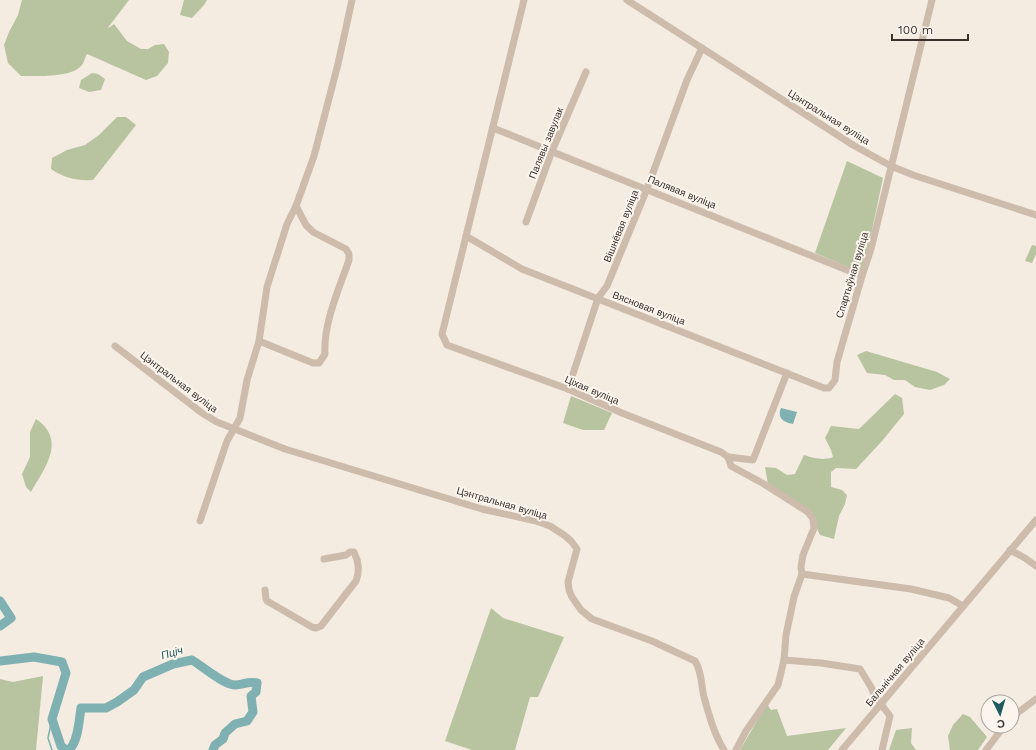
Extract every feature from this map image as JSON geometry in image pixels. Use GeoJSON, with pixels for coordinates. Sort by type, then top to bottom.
{"type":"FeatureCollection","features":[{"type":"Feature","properties":{"kind":"street"},"geometry":{"type":"LineString","coordinates":[[200,521],[227,441],[240,418],[247,380],[259,342],[267,287],[287,224],[296,206],[314,156],[338,64],[352,0]]}},
{"type":"Feature","properties":{"kind":"street"},"geometry":{"type":"LineString","coordinates":[[466,236],[524,0]]}},
{"type":"Feature","properties":{"kind":"street","name":"Цэнтральная вуліца"},"geometry":{"type":"LineString","coordinates":[[627,0],[853,144],[891,166],[913,175],[1036,215]]}},
{"type":"Feature","properties":{"kind":"street","name":"Спартыўная вуліца"},"geometry":{"type":"LineString","coordinates":[[829,388],[835,380],[837,362],[862,276],[872,249],[932,0]]}},
{"type":"Feature","properties":{"kind":"street","name":"Вішнёвая вуліца"},"geometry":{"type":"LineString","coordinates":[[568,389],[598,298],[608,286],[647,189],[687,80],[702,48]]}},
{"type":"Feature","properties":{"kind":"street","name":"Палявы завулак"},"geometry":{"type":"LineString","coordinates":[[526,222],[552,151],[586,72]]}},
{"type":"Feature","properties":{"kind":"street","name":"Палявая вуліца"},"geometry":{"type":"LineString","coordinates":[[493,128],[862,276]]}},
{"type":"Feature","properties":{"kind":"street"},"geometry":{"type":"LineString","coordinates":[[259,342],[313,363],[319,363],[325,354],[325,342],[331,315],[349,260],[349,254],[346,249],[313,232],[306,226],[296,206]]}},
{"type":"Feature","properties":{"kind":"street","name":"Вясновая вуліца"},"geometry":{"type":"LineString","coordinates":[[466,236],[522,269],[824,388],[829,388]]}},
{"type":"Feature","properties":{"kind":"street","name":"Ціхая вуліца"},"geometry":{"type":"LineString","coordinates":[[466,236],[442,334],[447,345],[568,389],[622,413],[721,452],[728,457]]}},
{"type":"Feature","properties":{"kind":"street","name":"Цэнтральная вуліца"},"geometry":{"type":"LineString","coordinates":[[115,346],[210,418],[264,442],[482,508],[536,521],[559,532],[571,541],[577,549],[568,582],[572,597],[582,610],[592,619],[652,641],[695,661],[699,669],[704,697],[713,725],[724,750]]}},
{"type":"Feature","properties":{"kind":"street"},"geometry":{"type":"LineString","coordinates":[[736,750],[746,731],[778,685],[784,660],[788,624],[794,597],[802,574],[801,567],[803,555],[814,528],[813,519],[808,512],[764,484],[731,466],[728,457],[753,460],[787,373]]}},
{"type":"Feature","properties":{"kind":"street","name":"Бальнічная вуліца"},"geometry":{"type":"LineString","coordinates":[[842,750],[1036,520]]}},
{"type":"Feature","properties":{"kind":"street"},"geometry":{"type":"LineString","coordinates":[[1010,550],[1036,566]]}},
{"type":"Feature","properties":{"kind":"street"},"geometry":{"type":"LineString","coordinates":[[265,590],[267,601],[312,627],[316,628],[321,626],[356,581],[359,573],[358,559],[354,552],[324,559]]}},
{"type":"Feature","properties":{"kind":"street"},"geometry":{"type":"LineString","coordinates":[[802,574],[911,589],[948,598],[963,606]]}},
{"type":"Feature","properties":{"kind":"street"},"geometry":{"type":"LineString","coordinates":[[784,660],[821,663],[860,669],[890,716],[882,750]]}},
{"type":"Feature","properties":{"kind":"street"},"geometry":{"type":"LineString","coordinates":[[1020,711],[1036,699]]}},
{"type":"Feature","properties":{"kind":"street"},"geometry":{"type":"LineString","coordinates":[[986,750],[998,734]]}},
{"type":"Feature","properties":{"kind":"green space"},"geometry":{"type":"Polygon","coordinates":[[[22,0],[129,0],[107,29],[114,24],[127,41],[141,49],[148,49],[155,45],[164,44],[169,52],[168,63],[157,76],[146,80],[87,54],[82,65],[70,72],[44,76],[21,76],[8,63],[4,45],[18,15],[22,0]]]}},
{"type":"Feature","properties":{"kind":"green space"},"geometry":{"type":"Polygon","coordinates":[[[184,0],[207,0],[192,18],[180,15],[184,0]]]}},
{"type":"Feature","properties":{"kind":"green space"},"geometry":{"type":"Polygon","coordinates":[[[92,73],[98,74],[105,79],[101,90],[89,92],[79,88],[81,80],[92,73]]]}},
{"type":"Feature","properties":{"kind":"green space"},"geometry":{"type":"Polygon","coordinates":[[[117,117],[126,117],[136,125],[93,180],[71,178],[61,175],[51,169],[52,158],[67,150],[85,145],[99,135],[117,117]]]}},
{"type":"Feature","properties":{"kind":"green space"},"geometry":{"type":"Polygon","coordinates":[[[847,161],[883,178],[868,249],[860,272],[815,253],[847,161]]]}},
{"type":"Feature","properties":{"kind":"green space"},"geometry":{"type":"Polygon","coordinates":[[[1032,245],[1036,246],[1036,254],[1032,263],[1025,261],[1032,245]]]}},
{"type":"Feature","properties":{"kind":"green space"},"geometry":{"type":"Polygon","coordinates":[[[866,351],[937,372],[950,379],[944,385],[930,390],[915,387],[905,380],[894,380],[885,375],[867,373],[857,355],[866,351]]]}},
{"type":"Feature","properties":{"kind":"green space"},"geometry":{"type":"Polygon","coordinates":[[[895,394],[902,398],[904,414],[882,441],[856,469],[836,468],[831,472],[831,487],[842,490],[847,495],[845,504],[839,516],[834,539],[820,535],[817,529],[817,523],[812,514],[768,484],[765,467],[776,468],[787,475],[795,474],[804,455],[822,459],[833,457],[825,438],[831,426],[859,429],[895,394]]]}},
{"type":"Feature","properties":{"kind":"green space"},"geometry":{"type":"Polygon","coordinates":[[[571,396],[612,413],[604,430],[583,430],[563,423],[571,396]]]}},
{"type":"Feature","properties":{"kind":"green space"},"geometry":{"type":"Polygon","coordinates":[[[36,419],[45,427],[50,436],[52,445],[47,464],[31,492],[26,487],[22,474],[30,457],[30,432],[36,419]]]}},
{"type":"Feature","properties":{"kind":"green space"},"geometry":{"type":"Polygon","coordinates":[[[491,608],[503,618],[564,637],[538,697],[530,697],[515,750],[472,750],[445,741],[491,608]]]}},
{"type":"Feature","properties":{"kind":"green space"},"geometry":{"type":"Polygon","coordinates":[[[43,676],[36,750],[0,750],[0,679],[13,682],[43,676]]]}},
{"type":"Feature","properties":{"kind":"green space"},"geometry":{"type":"Polygon","coordinates":[[[767,704],[771,710],[777,709],[787,736],[846,728],[828,750],[740,750],[767,704]]]}},
{"type":"Feature","properties":{"kind":"green space"},"geometry":{"type":"Polygon","coordinates":[[[963,714],[970,717],[980,729],[980,734],[984,734],[987,737],[978,750],[950,750],[948,736],[953,725],[963,714]]]}},
{"type":"Feature","properties":{"kind":"green space"},"geometry":{"type":"Polygon","coordinates":[[[912,728],[911,743],[916,750],[889,750],[896,730],[912,728]]]}},
{"type":"Feature","properties":{"kind":"water"},"geometry":{"type":"Polygon","coordinates":[[[781,408],[797,412],[793,424],[786,422],[780,417],[781,408]]]}},
{"type":"Feature","properties":{"kind":"waterway","name":"Пціч"},"geometry":{"type":"LineString","coordinates":[[0,601],[11,618],[0,626]]}},
{"type":"Feature","properties":{"kind":"waterway","name":"Пціч"},"geometry":{"type":"LineString","coordinates":[[0,661],[34,657],[62,662],[66,673],[52,719],[61,746],[66,750]]}},
{"type":"Feature","properties":{"kind":"waterway","name":"Пціч"},"geometry":{"type":"LineString","coordinates":[[68,750],[76,738],[81,708],[106,708],[134,690],[143,677],[173,664],[192,660],[219,679],[230,684],[235,685],[250,682],[257,683],[256,692],[251,696],[253,712],[247,721],[235,724],[225,733],[223,739],[215,745],[213,750]]}},
{"type":"Feature","properties":{"kind":"waterway"},"geometry":{"type":"LineString","coordinates":[[52,719],[48,738],[52,750]]}}]}
